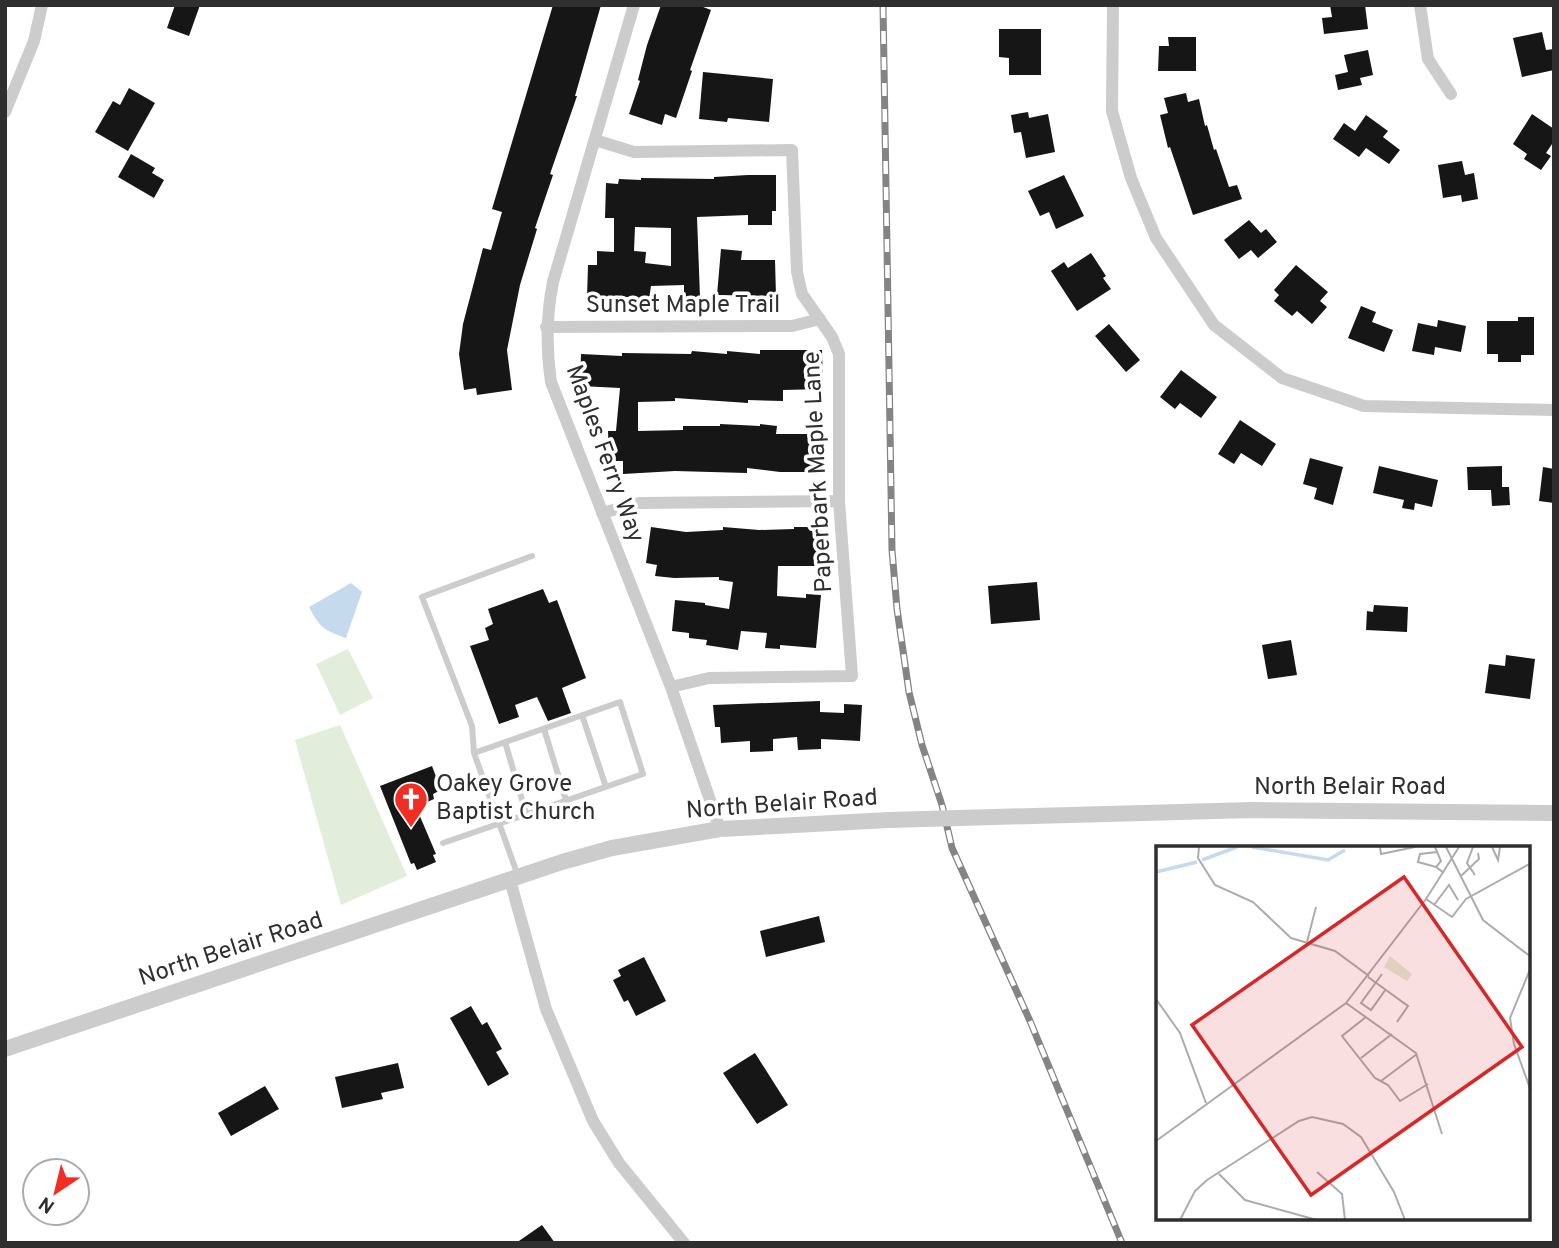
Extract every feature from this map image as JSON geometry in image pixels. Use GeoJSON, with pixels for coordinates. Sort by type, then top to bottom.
{"type":"FeatureCollection","features":[{"type":"Feature","properties":{"kind":"street"},"geometry":{"type":"LineString","coordinates":[[5,112],[34,41],[42,5]]}},
{"type":"Feature","properties":{"kind":"street","name":"Maples Ferry Way"},"geometry":{"type":"LineString","coordinates":[[634,5],[553,282],[547,327],[551,382],[671,687],[720,829]]}},
{"type":"Feature","properties":{"kind":"street"},"geometry":{"type":"LineString","coordinates":[[1113,5],[1112,111],[1131,178],[1156,238],[1214,325],[1282,378],[1364,405],[1554,410]]}},
{"type":"Feature","properties":{"kind":"street"},"geometry":{"type":"LineString","coordinates":[[1420,5],[1428,59],[1451,94]]}},
{"type":"Feature","properties":{"kind":"street","name":"Paperbark Maple Lane"},"geometry":{"type":"LineString","coordinates":[[595,140],[634,152],[792,150],[797,272],[802,294],[832,337],[839,354],[839,501],[852,676],[709,678],[671,687]]}},
{"type":"Feature","properties":{"kind":"street","name":"Sunset Maple Trail"},"geometry":{"type":"LineString","coordinates":[[547,327],[792,326],[820,319]]}},
{"type":"Feature","properties":{"kind":"street"},"geometry":{"type":"LineString","coordinates":[[602,513],[639,503],[839,501]]}},
{"type":"Feature","properties":{"kind":"street","name":"North Belair Road"},"geometry":{"type":"LineString","coordinates":[[5,1049],[562,862],[612,848],[720,829],[889,820],[1252,810],[1554,813]]}},
{"type":"Feature","properties":{"kind":"street"},"geometry":{"type":"LineString","coordinates":[[514,879],[546,1009],[593,1121],[619,1163],[684,1243]]}},
{"type":"Feature","properties":{"kind":"lane"},"geometry":{"type":"LineString","coordinates":[[514,879],[474,753],[472,726],[422,597],[532,556]]}},
{"type":"Feature","properties":{"kind":"lane"},"geometry":{"type":"LineString","coordinates":[[443,843],[643,774],[620,702],[474,753]]}},
{"type":"Feature","properties":{"kind":"lane"},"geometry":{"type":"LineString","coordinates":[[582,715],[606,787]]}},
{"type":"Feature","properties":{"kind":"lane"},"geometry":{"type":"LineString","coordinates":[[544,729],[566,800]]}},
{"type":"Feature","properties":{"kind":"lane"},"geometry":{"type":"LineString","coordinates":[[505,742],[526,813]]}},
{"type":"Feature","properties":{"kind":"green space"},"geometry":{"type":"Polygon","coordinates":[[[348,649],[373,698],[340,715],[316,664],[348,649]]]}},
{"type":"Feature","properties":{"kind":"green space"},"geometry":{"type":"Polygon","coordinates":[[[340,725],[407,876],[341,905],[295,740],[340,725]]]}},
{"type":"Feature","properties":{"kind":"water"},"geometry":{"type":"Polygon","coordinates":[[[351,583],[362,592],[346,638],[323,627],[309,607],[351,583]]]}},
{"type":"Feature","properties":{"kind":"building"},"geometry":{"type":"Polygon","coordinates":[[[175,5],[200,5],[189,36],[167,28],[175,5]]]}},
{"type":"Feature","properties":{"kind":"building"},"geometry":{"type":"Polygon","coordinates":[[[553,5],[601,5],[577,96],[550,174],[553,175],[520,285],[507,350],[512,390],[477,395],[476,388],[464,390],[459,354],[463,324],[483,248],[491,250],[502,212],[492,209],[553,5]]]}},
{"type":"Feature","properties":{"kind":"building"},"geometry":{"type":"Polygon","coordinates":[[[661,5],[698,5],[711,10],[676,118],[665,114],[662,125],[629,114],[640,81],[638,80],[647,45],[661,5]]]}},
{"type":"Feature","properties":{"kind":"building"},"geometry":{"type":"Polygon","coordinates":[[[1330,5],[1365,5],[1368,29],[1324,34],[1322,18],[1332,17],[1330,5]]]}},
{"type":"Feature","properties":{"kind":"building"},"geometry":{"type":"Polygon","coordinates":[[[999,29],[1041,29],[1041,75],[1009,75],[1009,58],[999,57],[999,29]]]}},
{"type":"Feature","properties":{"kind":"building"},"geometry":{"type":"Polygon","coordinates":[[[1542,32],[1546,50],[1554,49],[1554,70],[1522,77],[1513,38],[1542,32]]]}},
{"type":"Feature","properties":{"kind":"building"},"geometry":{"type":"Polygon","coordinates":[[[1168,37],[1196,37],[1196,71],[1158,71],[1159,46],[1169,46],[1168,37]]]}},
{"type":"Feature","properties":{"kind":"building"},"geometry":{"type":"Polygon","coordinates":[[[1368,50],[1373,75],[1360,78],[1362,85],[1338,90],[1335,75],[1348,72],[1344,55],[1368,50]]]}},
{"type":"Feature","properties":{"kind":"building"},"geometry":{"type":"Polygon","coordinates":[[[703,72],[773,79],[769,122],[728,118],[727,122],[699,119],[703,72]]]}},
{"type":"Feature","properties":{"kind":"building"},"geometry":{"type":"Polygon","coordinates":[[[129,88],[155,103],[128,151],[95,132],[113,101],[120,105],[129,88]]]}},
{"type":"Feature","properties":{"kind":"building"},"geometry":{"type":"Polygon","coordinates":[[[1186,93],[1188,102],[1199,99],[1205,126],[1207,125],[1229,187],[1237,185],[1242,199],[1193,215],[1170,147],[1168,148],[1160,115],[1168,113],[1164,98],[1186,93]]]}},
{"type":"Feature","properties":{"kind":"building"},"geometry":{"type":"Polygon","coordinates":[[[1028,112],[1029,118],[1048,114],[1055,152],[1026,158],[1021,132],[1014,133],[1011,115],[1028,112]]]}},
{"type":"Feature","properties":{"kind":"building"},"geometry":{"type":"Polygon","coordinates":[[[1532,114],[1554,129],[1554,141],[1546,153],[1551,156],[1541,170],[1524,159],[1527,154],[1513,144],[1532,114]]]}},
{"type":"Feature","properties":{"kind":"building"},"geometry":{"type":"Polygon","coordinates":[[[1366,115],[1388,131],[1383,137],[1400,150],[1389,164],[1366,148],[1359,157],[1333,139],[1344,123],[1355,131],[1366,115]]]}},
{"type":"Feature","properties":{"kind":"building"},"geometry":{"type":"Polygon","coordinates":[[[131,154],[155,168],[152,173],[164,180],[154,198],[118,177],[131,154]]]}},
{"type":"Feature","properties":{"kind":"building"},"geometry":{"type":"Polygon","coordinates":[[[1462,161],[1465,175],[1474,173],[1478,199],[1462,202],[1461,195],[1443,198],[1438,165],[1462,161]]]}},
{"type":"Feature","properties":{"kind":"building"},"geometry":{"type":"Polygon","coordinates":[[[776,175],[776,211],[772,211],[772,225],[748,225],[748,215],[697,217],[700,297],[684,297],[684,285],[651,286],[649,299],[616,296],[616,299],[587,298],[588,265],[597,265],[597,251],[614,252],[614,218],[605,218],[606,183],[618,184],[619,179],[776,175]],[[635,227],[634,251],[646,252],[645,263],[671,266],[671,228],[635,227]]]}},
{"type":"Feature","properties":{"kind":"building"},"geometry":{"type":"Polygon","coordinates":[[[1064,175],[1084,216],[1056,229],[1049,212],[1040,216],[1028,191],[1064,175]]]}},
{"type":"Feature","properties":{"kind":"building"},"geometry":{"type":"Polygon","coordinates":[[[1249,220],[1261,233],[1266,229],[1277,242],[1258,258],[1251,250],[1239,259],[1224,240],[1249,220]]]}},
{"type":"Feature","properties":{"kind":"building"},"geometry":{"type":"Polygon","coordinates":[[[721,249],[742,251],[741,260],[775,260],[776,296],[717,295],[721,249]]]}},
{"type":"Feature","properties":{"kind":"building"},"geometry":{"type":"Polygon","coordinates":[[[1091,253],[1111,289],[1077,311],[1051,271],[1064,262],[1068,268],[1091,253]]]}},
{"type":"Feature","properties":{"kind":"building"},"geometry":{"type":"Polygon","coordinates":[[[1296,265],[1328,292],[1320,301],[1327,307],[1312,324],[1297,311],[1292,316],[1274,301],[1279,295],[1274,290],[1296,265]]]}},
{"type":"Feature","properties":{"kind":"building"},"geometry":{"type":"Polygon","coordinates":[[[1361,306],[1376,312],[1372,322],[1393,330],[1384,352],[1348,338],[1361,306]]]}},
{"type":"Feature","properties":{"kind":"building"},"geometry":{"type":"Polygon","coordinates":[[[1518,317],[1534,317],[1534,355],[1521,355],[1521,362],[1498,362],[1498,354],[1487,354],[1487,321],[1518,321],[1518,317]]]}},
{"type":"Feature","properties":{"kind":"building"},"geometry":{"type":"Polygon","coordinates":[[[1438,320],[1466,326],[1461,352],[1435,347],[1434,355],[1412,351],[1418,323],[1437,327],[1438,320]]]}},
{"type":"Feature","properties":{"kind":"building"},"geometry":{"type":"Polygon","coordinates":[[[1109,324],[1140,360],[1126,372],[1095,336],[1109,324]]]}},
{"type":"Feature","properties":{"kind":"building"},"geometry":{"type":"Polygon","coordinates":[[[760,350],[822,350],[823,389],[783,390],[783,401],[748,400],[748,403],[675,398],[675,401],[638,402],[638,431],[683,430],[683,426],[760,424],[777,426],[776,434],[821,434],[821,472],[780,472],[747,468],[747,473],[675,471],[623,474],[623,461],[609,461],[608,431],[616,431],[620,388],[580,386],[581,354],[622,356],[622,353],[691,354],[692,351],[727,354],[727,351],[760,354],[760,350]]]}},
{"type":"Feature","properties":{"kind":"building"},"geometry":{"type":"Polygon","coordinates":[[[1181,370],[1217,397],[1201,418],[1180,403],[1175,409],[1160,397],[1181,370]]]}},
{"type":"Feature","properties":{"kind":"building"},"geometry":{"type":"Polygon","coordinates":[[[1240,420],[1276,444],[1262,466],[1241,453],[1234,464],[1218,454],[1240,420]]]}},
{"type":"Feature","properties":{"kind":"building"},"geometry":{"type":"Polygon","coordinates":[[[1310,458],[1343,467],[1333,505],[1314,499],[1317,488],[1303,484],[1310,458]]]}},
{"type":"Feature","properties":{"kind":"building"},"geometry":{"type":"Polygon","coordinates":[[[1379,466],[1438,480],[1432,507],[1415,503],[1414,510],[1402,508],[1404,500],[1373,493],[1379,466]]]}},
{"type":"Feature","properties":{"kind":"building"},"geometry":{"type":"Polygon","coordinates":[[[1502,466],[1502,487],[1509,487],[1510,505],[1492,506],[1491,490],[1468,490],[1467,467],[1502,466]]]}},
{"type":"Feature","properties":{"kind":"building"},"geometry":{"type":"Polygon","coordinates":[[[1543,467],[1554,469],[1554,503],[1539,501],[1543,467]]]}},
{"type":"Feature","properties":{"kind":"building"},"geometry":{"type":"Polygon","coordinates":[[[651,527],[686,532],[723,530],[723,527],[759,530],[822,527],[821,566],[778,566],[777,596],[806,598],[806,594],[821,595],[816,648],[780,645],[780,649],[765,648],[767,633],[741,631],[738,650],[706,645],[707,640],[689,638],[689,633],[672,631],[675,600],[729,609],[733,582],[719,580],[719,577],[655,576],[657,565],[646,563],[651,527]]]}},
{"type":"Feature","properties":{"kind":"building"},"geometry":{"type":"Polygon","coordinates":[[[1037,582],[1040,620],[991,624],[988,586],[1037,582]]]}},
{"type":"Feature","properties":{"kind":"building"},"geometry":{"type":"Polygon","coordinates":[[[543,589],[549,603],[557,600],[586,678],[562,688],[571,713],[548,721],[537,697],[515,705],[519,717],[499,724],[470,646],[489,640],[485,628],[493,624],[488,609],[543,589]]]}},
{"type":"Feature","properties":{"kind":"building"},"geometry":{"type":"Polygon","coordinates":[[[1374,605],[1408,607],[1407,632],[1366,630],[1367,611],[1373,612],[1374,605]]]}},
{"type":"Feature","properties":{"kind":"building"},"geometry":{"type":"Polygon","coordinates":[[[1291,640],[1297,675],[1268,679],[1262,645],[1291,640]]]}},
{"type":"Feature","properties":{"kind":"building"},"geometry":{"type":"Polygon","coordinates":[[[1506,655],[1535,659],[1530,699],[1485,693],[1489,664],[1505,666],[1506,655]]]}},
{"type":"Feature","properties":{"kind":"building"},"geometry":{"type":"Polygon","coordinates":[[[820,701],[820,712],[844,713],[844,704],[862,705],[860,741],[821,739],[821,749],[798,750],[797,737],[773,739],[773,751],[750,752],[750,741],[721,743],[720,727],[715,727],[713,705],[820,701]]]}},
{"type":"Feature","properties":{"kind":"building","name":"Oakey Grove Baptist Church"},"geometry":{"type":"Polygon","coordinates":[[[432,766],[441,790],[433,794],[434,799],[416,807],[436,854],[433,855],[436,862],[417,870],[414,863],[411,864],[380,786],[432,766]]]}},
{"type":"Feature","properties":{"kind":"building"},"geometry":{"type":"Polygon","coordinates":[[[819,916],[825,942],[766,957],[760,931],[819,916]]]}},
{"type":"Feature","properties":{"kind":"building"},"geometry":{"type":"Polygon","coordinates":[[[644,957],[666,1001],[636,1016],[628,1000],[624,1002],[613,980],[621,976],[618,970],[644,957]]]}},
{"type":"Feature","properties":{"kind":"building"},"geometry":{"type":"Polygon","coordinates":[[[471,1006],[482,1025],[487,1022],[502,1049],[496,1052],[509,1074],[488,1086],[450,1018],[471,1006]]]}},
{"type":"Feature","properties":{"kind":"building"},"geometry":{"type":"Polygon","coordinates":[[[755,1053],[788,1105],[757,1124],[723,1073],[755,1053]]]}},
{"type":"Feature","properties":{"kind":"building"},"geometry":{"type":"Polygon","coordinates":[[[398,1063],[404,1088],[381,1093],[383,1099],[342,1108],[335,1077],[398,1063]]]}},
{"type":"Feature","properties":{"kind":"building"},"geometry":{"type":"Polygon","coordinates":[[[265,1086],[279,1109],[231,1136],[218,1113],[265,1086]]]}},
{"type":"Feature","properties":{"kind":"building"},"geometry":{"type":"Polygon","coordinates":[[[542,1225],[555,1243],[516,1243],[542,1225]]]}},
{"type":"Feature","properties":{"kind":"railway"},"geometry":{"type":"LineString","coordinates":[[883,5],[892,550],[909,692],[952,848],[1030,1021],[1122,1243]]}},
{"type":"Feature","properties":{"kind":"place","name":"Oakey Grove Baptist Church"},"geometry":{"type":"Point","coordinates":[411,829]}}]}
